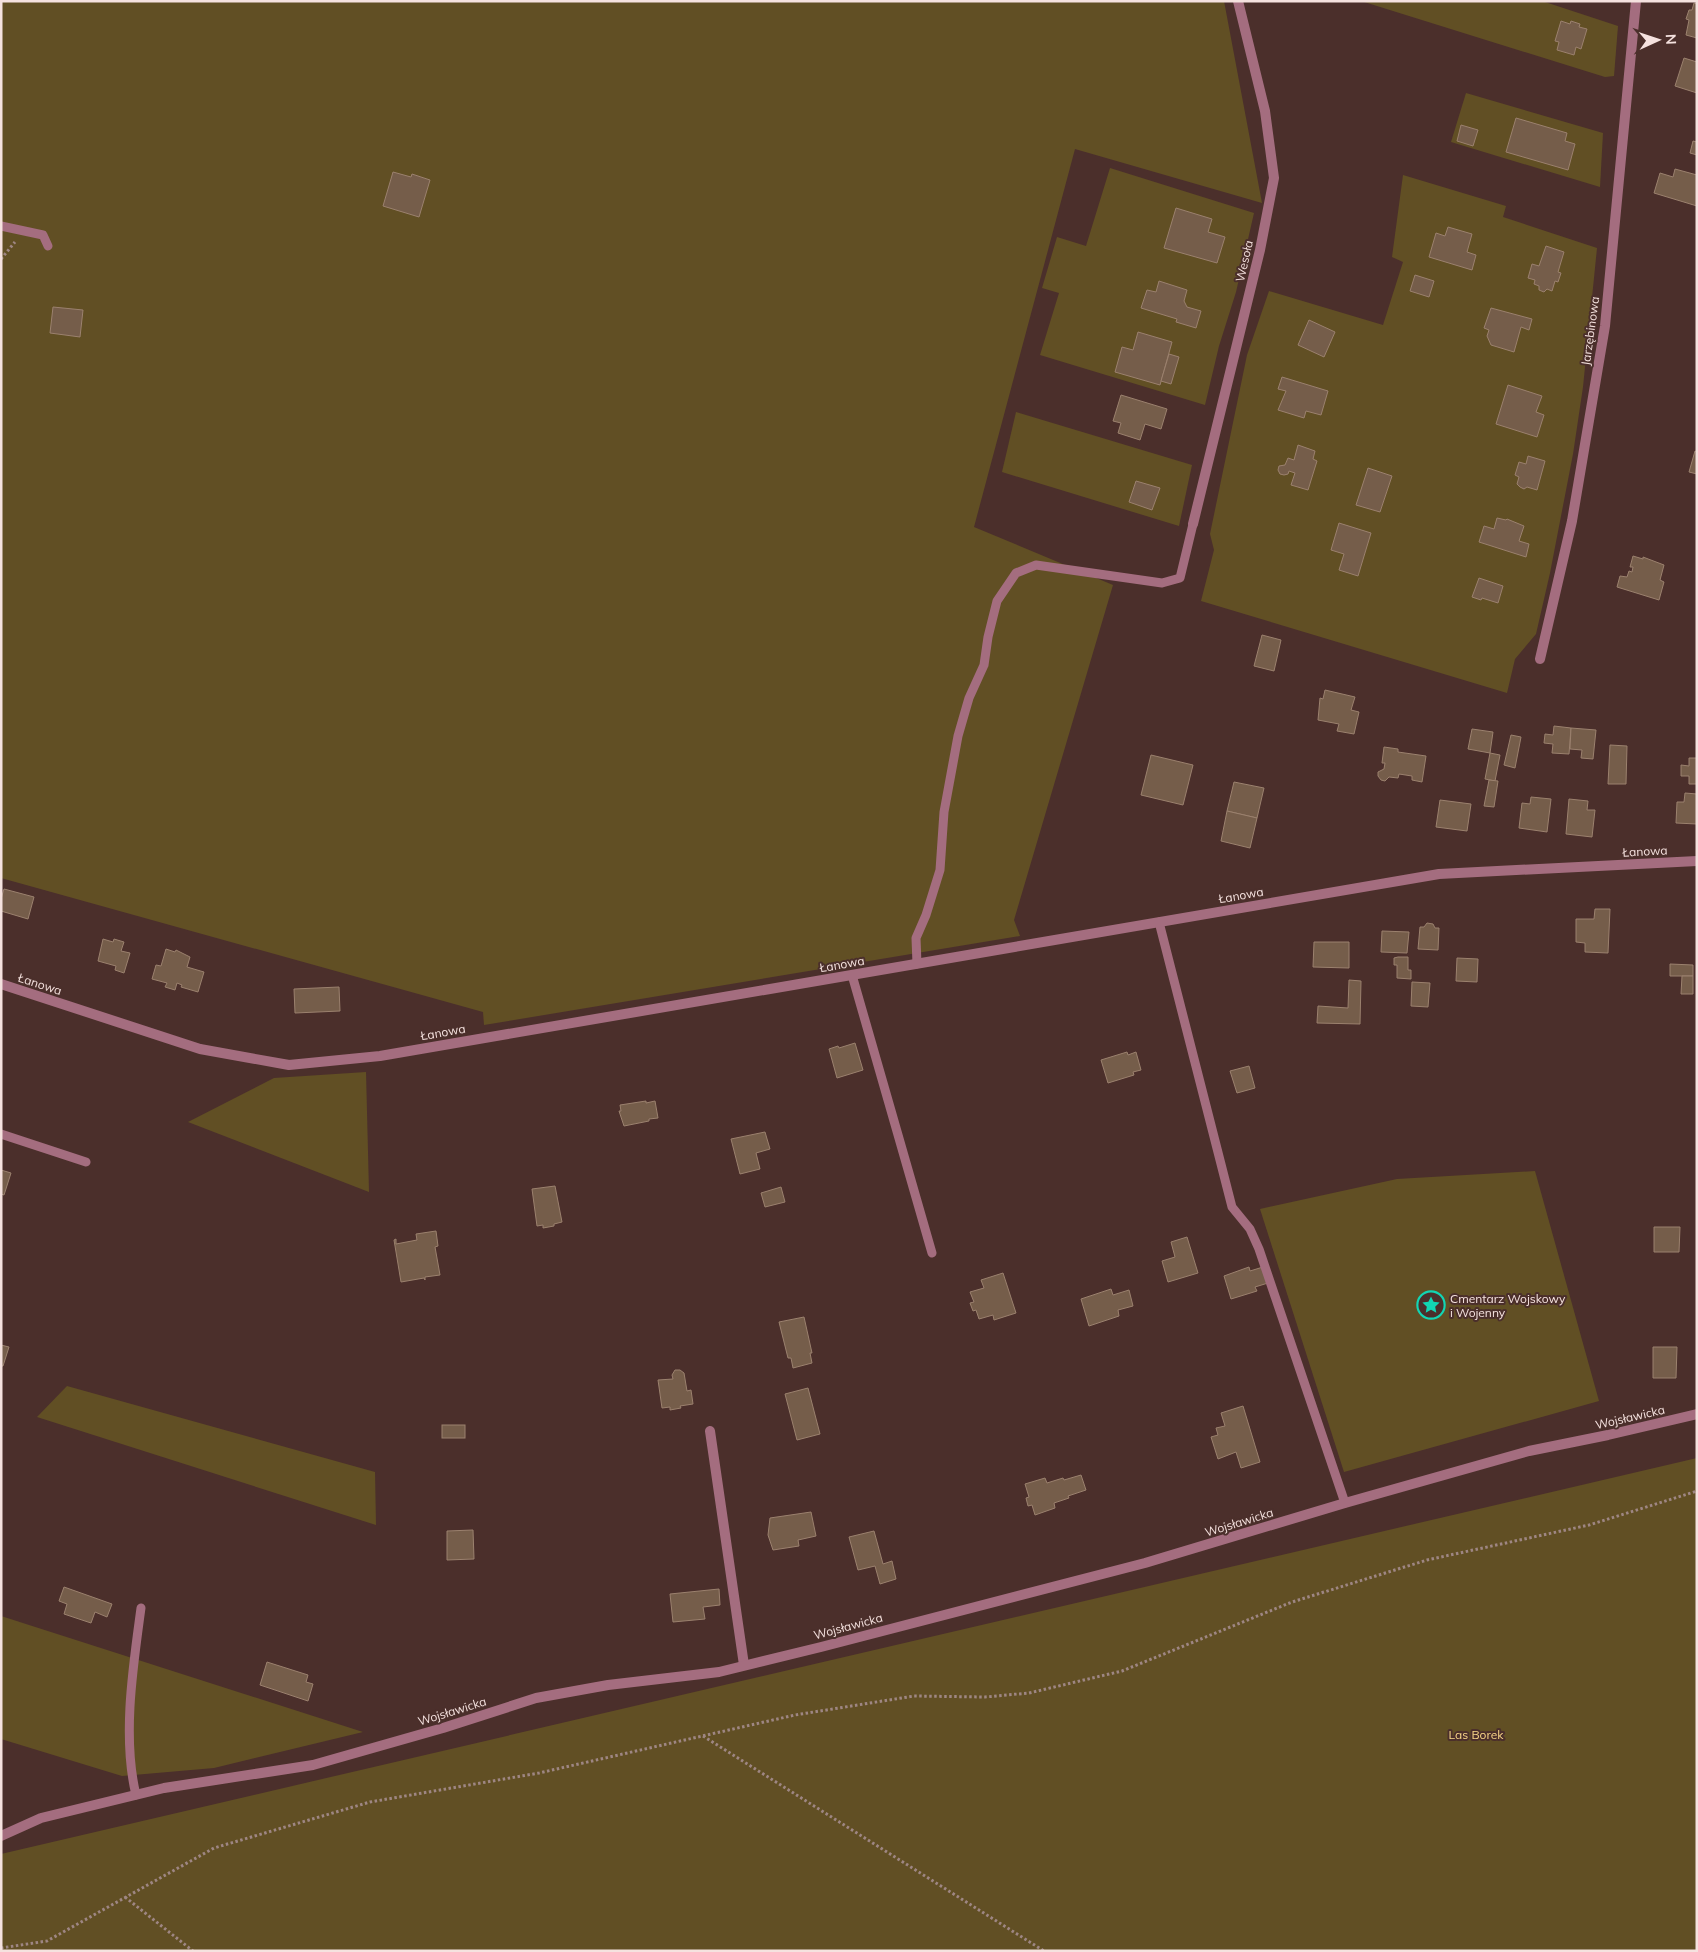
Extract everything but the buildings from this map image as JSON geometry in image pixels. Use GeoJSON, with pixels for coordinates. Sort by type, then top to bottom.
{"type":"FeatureCollection","features":[{"type":"Feature","properties":{"kind":"street","name":"Wesoła"},"geometry":{"type":"LineString","coordinates":[[1193,524],[1260,250],[1274,178],[1265,111],[1238,1]]}},
{"type":"Feature","properties":{"kind":"street","name":"Jarzębinowa"},"geometry":{"type":"LineString","coordinates":[[1540,659],[1572,521],[1605,326],[1636,1]]}},
{"type":"Feature","properties":{"kind":"street","name":"Łanowa"},"geometry":{"type":"LineString","coordinates":[[1,984],[200,1049],[289,1065],[380,1056],[1439,874],[1697,861]]}},
{"type":"Feature","properties":{"kind":"street","name":"Wojsławicka"},"geometry":{"type":"LineString","coordinates":[[1,1836],[41,1818],[136,1795],[191,1783],[313,1765],[443,1728],[536,1698],[608,1685],[719,1672],[1145,1563],[1345,1502],[1529,1451],[1697,1414]]}},
{"type":"Feature","properties":{"kind":"street"},"geometry":{"type":"LineString","coordinates":[[710,1431],[744,1665]]}},
{"type":"Feature","properties":{"kind":"lane"},"geometry":{"type":"LineString","coordinates":[[1,226],[43,235],[48,246]]}},
{"type":"Feature","properties":{"kind":"lane"},"geometry":{"type":"LineString","coordinates":[[917,964],[916,938],[926,915],[940,870],[944,812],[958,736],[969,698],[984,665],[988,637],[997,601],[1016,573],[1036,565],[1162,584],[1180,578],[1193,524]]}},
{"type":"Feature","properties":{"kind":"lane"},"geometry":{"type":"LineString","coordinates":[[1159,922],[1232,1207],[1250,1229],[1259,1249],[1345,1502]]}},
{"type":"Feature","properties":{"kind":"lane"},"geometry":{"type":"LineString","coordinates":[[852,975],[932,1253]]}},
{"type":"Feature","properties":{"kind":"lane"},"geometry":{"type":"LineString","coordinates":[[1,1134],[86,1162]]}},
{"type":"Feature","properties":{"kind":"lane"},"geometry":{"type":"LineString","coordinates":[[136,1795],[131,1773],[132,1682],[141,1608]]}},
{"type":"Feature","properties":{"kind":"path"},"geometry":{"type":"LineString","coordinates":[[1,1948],[47,1941],[214,1848],[370,1802],[539,1773],[795,1715],[914,1696],[985,1697],[1029,1693],[1122,1671],[1292,1602],[1428,1560],[1589,1525],[1697,1491]]}},
{"type":"Feature","properties":{"kind":"path"},"geometry":{"type":"LineString","coordinates":[[703,1736],[1044,1951]]}},
{"type":"Feature","properties":{"kind":"path"},"geometry":{"type":"LineString","coordinates":[[125,1897],[193,1951]]}},
{"type":"Feature","properties":{"kind":"green space"},"geometry":{"type":"Polygon","coordinates":[[[1,1],[1224,1],[1262,203],[1075,149],[974,527],[1113,585],[1014,920],[1020,936],[484,1025],[483,1012],[1,878],[1,1]]]}},
{"type":"Feature","properties":{"kind":"green space"},"geometry":{"type":"Polygon","coordinates":[[[1361,1],[1542,1],[1618,26],[1614,76],[1605,77],[1361,1]]]}},
{"type":"Feature","properties":{"kind":"green space"},"geometry":{"type":"Polygon","coordinates":[[[1466,93],[1603,133],[1600,187],[1451,142],[1466,93]]]}},
{"type":"Feature","properties":{"kind":"green space"},"geometry":{"type":"Polygon","coordinates":[[[1110,168],[1254,213],[1236,292],[1219,346],[1205,405],[1040,355],[1059,293],[1042,288],[1057,237],[1086,246],[1110,168]]]}},
{"type":"Feature","properties":{"kind":"green space"},"geometry":{"type":"Polygon","coordinates":[[[1403,175],[1506,206],[1503,217],[1597,248],[1583,387],[1573,454],[1550,573],[1536,634],[1515,659],[1507,693],[1201,601],[1214,550],[1210,534],[1247,355],[1269,291],[1383,325],[1403,262],[1392,257],[1403,175]]]}},
{"type":"Feature","properties":{"kind":"green space"},"geometry":{"type":"Polygon","coordinates":[[[1016,412],[1192,465],[1179,526],[1002,472],[1016,412]]]}},
{"type":"Feature","properties":{"kind":"green space"},"geometry":{"type":"Polygon","coordinates":[[[366,1072],[369,1192],[188,1122],[274,1078],[366,1072]]]}},
{"type":"Feature","properties":{"kind":"green space","name":"Cmentarz Wojskowy i Wojenny"},"geometry":{"type":"Polygon","coordinates":[[[1535,1171],[1599,1401],[1344,1472],[1260,1209],[1397,1179],[1535,1171]]]}},
{"type":"Feature","properties":{"kind":"green space"},"geometry":{"type":"Polygon","coordinates":[[[67,1386],[375,1472],[376,1525],[37,1417],[67,1386]]]}},
{"type":"Feature","properties":{"kind":"green space","name":"Las Borek"},"geometry":{"type":"Polygon","coordinates":[[[1697,1458],[1697,1951],[1,1951],[1,1854],[1697,1458]]]}},
{"type":"Feature","properties":{"kind":"green space"},"geometry":{"type":"Polygon","coordinates":[[[1,1616],[363,1732],[214,1768],[122,1776],[1,1739],[1,1616]]]}},
{"type":"Feature","properties":{"kind":"place","name":"Cmentarz Wojskowy i Wojenny"},"geometry":{"type":"Point","coordinates":[1431,1305]}}]}
